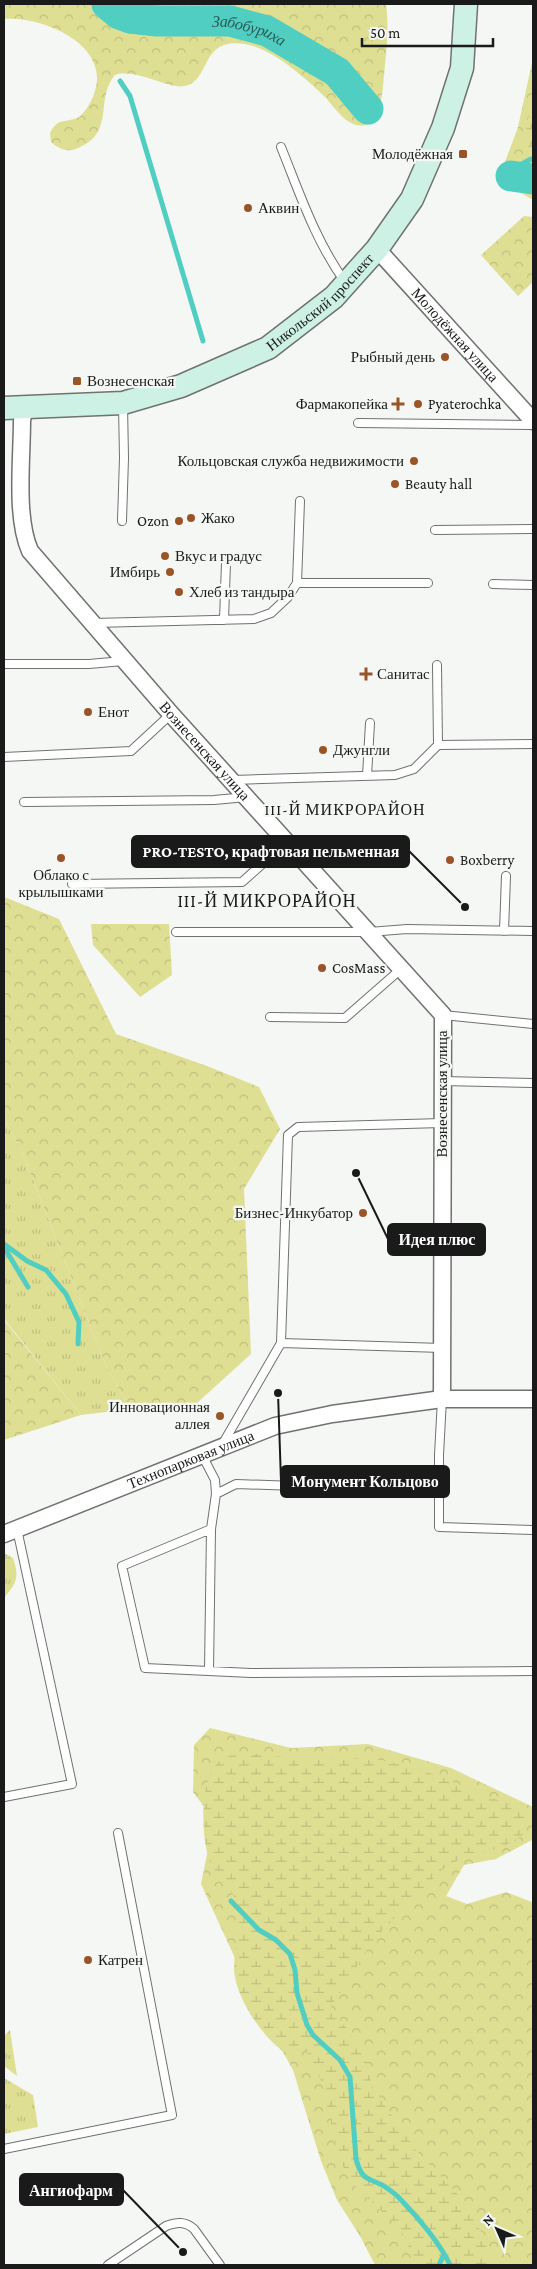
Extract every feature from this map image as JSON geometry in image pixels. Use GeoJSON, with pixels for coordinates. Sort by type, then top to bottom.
{"type":"FeatureCollection","features":[{"type":"Feature","properties":{"kind":"main road","name":"Никольский проспект"},"geometry":{"type":"LineString","coordinates":[[14,408],[123,403],[181,386],[268,348],[334,297],[377,249],[412,199],[442,128],[462,68],[466,4]]}},
{"type":"Feature","properties":{"kind":"street","name":"Молодёжная улица"},"geometry":{"type":"LineString","coordinates":[[377,249],[533,421]]}},
{"type":"Feature","properties":{"kind":"street","name":"Вознесенская улица"},"geometry":{"type":"LineString","coordinates":[[14,408],[22,437],[23,536],[30,551],[171,714],[233,780],[443,1015],[442,1399]]}},
{"type":"Feature","properties":{"kind":"street","name":"Технопарковая улица"},"geometry":{"type":"LineString","coordinates":[[10,1532],[275,1426],[332,1414],[442,1399],[533,1399]]}},
{"type":"Feature","properties":{"kind":"lane"},"geometry":{"type":"LineString","coordinates":[[281,147],[320,243],[346,284]]}},
{"type":"Feature","properties":{"kind":"lane"},"geometry":{"type":"LineString","coordinates":[[122,521],[123,403]]}},
{"type":"Feature","properties":{"kind":"lane"},"geometry":{"type":"LineString","coordinates":[[358,423],[533,425]]}},
{"type":"Feature","properties":{"kind":"lane"},"geometry":{"type":"LineString","coordinates":[[92,623],[254,619],[271,613],[288,597],[297,583],[300,501]]}},
{"type":"Feature","properties":{"kind":"lane"},"geometry":{"type":"LineString","coordinates":[[435,530],[533,529]]}},
{"type":"Feature","properties":{"kind":"lane"},"geometry":{"type":"LineString","coordinates":[[224,620],[226,563]]}},
{"type":"Feature","properties":{"kind":"lane"},"geometry":{"type":"LineString","coordinates":[[297,583],[428,583]]}},
{"type":"Feature","properties":{"kind":"lane"},"geometry":{"type":"LineString","coordinates":[[493,584],[533,585]]}},
{"type":"Feature","properties":{"kind":"lane"},"geometry":{"type":"LineString","coordinates":[[4,664],[89,664],[125,661]]}},
{"type":"Feature","properties":{"kind":"lane"},"geometry":{"type":"LineString","coordinates":[[437,665],[438,745]]}},
{"type":"Feature","properties":{"kind":"lane"},"geometry":{"type":"LineString","coordinates":[[4,757],[130,751],[171,714]]}},
{"type":"Feature","properties":{"kind":"lane"},"geometry":{"type":"LineString","coordinates":[[367,776],[370,724]]}},
{"type":"Feature","properties":{"kind":"lane"},"geometry":{"type":"LineString","coordinates":[[233,780],[395,775],[414,769],[438,745],[533,744]]}},
{"type":"Feature","properties":{"kind":"lane"},"geometry":{"type":"LineString","coordinates":[[24,802],[214,800],[248,797]]}},
{"type":"Feature","properties":{"kind":"lane"},"geometry":{"type":"LineString","coordinates":[[72,884],[242,882],[287,842]]}},
{"type":"Feature","properties":{"kind":"lane"},"geometry":{"type":"LineString","coordinates":[[504,931],[506,876]]}},
{"type":"Feature","properties":{"kind":"lane"},"geometry":{"type":"LineString","coordinates":[[176,932],[533,930]]}},
{"type":"Feature","properties":{"kind":"lane"},"geometry":{"type":"LineString","coordinates":[[270,1017],[345,1018],[401,969]]}},
{"type":"Feature","properties":{"kind":"lane"},"geometry":{"type":"LineString","coordinates":[[443,1015],[533,1024]]}},
{"type":"Feature","properties":{"kind":"lane"},"geometry":{"type":"LineString","coordinates":[[442,1081],[533,1082]]}},
{"type":"Feature","properties":{"kind":"lane"},"geometry":{"type":"LineString","coordinates":[[221,1447],[281,1343],[288,1134],[298,1127],[442,1123]]}},
{"type":"Feature","properties":{"kind":"lane"},"geometry":{"type":"LineString","coordinates":[[281,1343],[442,1348]]}},
{"type":"Feature","properties":{"kind":"lane"},"geometry":{"type":"LineString","coordinates":[[442,1399],[439,1527],[533,1530]]}},
{"type":"Feature","properties":{"kind":"lane"},"geometry":{"type":"LineString","coordinates":[[202,1455],[214,1480],[216,1494],[211,1529],[209,1671]]}},
{"type":"Feature","properties":{"kind":"lane"},"geometry":{"type":"LineString","coordinates":[[216,1494],[236,1484],[439,1491]]}},
{"type":"Feature","properties":{"kind":"lane"},"geometry":{"type":"LineString","coordinates":[[211,1529],[122,1566],[145,1668],[251,1673],[533,1671]]}},
{"type":"Feature","properties":{"kind":"lane"},"geometry":{"type":"LineString","coordinates":[[4,1797],[72,1784],[10,1532]]}},
{"type":"Feature","properties":{"kind":"lane"},"geometry":{"type":"LineString","coordinates":[[4,2149],[172,2115],[118,1832]]}},
{"type":"Feature","properties":{"kind":"lane"},"geometry":{"type":"LineString","coordinates":[[108,2265],[166,2226],[176,2222],[189,2224],[220,2265]]}},
{"type":"Feature","properties":{"kind":"green space"},"geometry":{"type":"Polygon","coordinates":[[[4,4],[386,4],[387,46],[381,101],[377,115],[373,120],[361,126],[353,124],[342,116],[309,82],[288,65],[266,51],[255,47],[245,44],[230,44],[220,47],[213,53],[199,76],[185,86],[170,85],[133,74],[115,75],[109,84],[101,124],[97,133],[91,141],[80,147],[65,150],[51,142],[50,133],[59,122],[79,117],[90,104],[96,87],[96,71],[91,57],[81,45],[52,27],[19,19],[4,19],[4,4]]]}},
{"type":"Feature","properties":{"kind":"green space"},"geometry":{"type":"Polygon","coordinates":[[[533,58],[533,200],[509,184],[503,176],[502,170],[518,127],[533,58]]]}},
{"type":"Feature","properties":{"kind":"green space"},"geometry":{"type":"Polygon","coordinates":[[[533,110],[533,157],[528,145],[526,127],[533,110]]]}},
{"type":"Feature","properties":{"kind":"green space"},"geometry":{"type":"Polygon","coordinates":[[[524,216],[533,217],[533,282],[518,296],[481,255],[524,216]]]}},
{"type":"Feature","properties":{"kind":"green space"},"geometry":{"type":"Polygon","coordinates":[[[4,897],[59,919],[116,1034],[207,1066],[259,1087],[280,1129],[244,1189],[251,1354],[186,1413],[131,1409],[106,1366],[22,1152],[4,1119],[4,897]]]}},
{"type":"Feature","properties":{"kind":"green space"},"geometry":{"type":"Polygon","coordinates":[[[91,924],[169,924],[172,975],[140,997],[93,945],[91,924]]]}},
{"type":"Feature","properties":{"kind":"green space"},"geometry":{"type":"Polygon","coordinates":[[[4,1119],[22,1152],[106,1366],[131,1409],[81,1415],[4,1319],[4,1119]]]}},
{"type":"Feature","properties":{"kind":"green space"},"geometry":{"type":"Polygon","coordinates":[[[4,1320],[81,1415],[4,1440],[4,1320]]]}},
{"type":"Feature","properties":{"kind":"green space"},"geometry":{"type":"Polygon","coordinates":[[[4,1553],[13,1558],[16,1580],[4,1598],[4,1553]]]}},
{"type":"Feature","properties":{"kind":"green space"},"geometry":{"type":"Polygon","coordinates":[[[210,1728],[291,1748],[368,1744],[451,1768],[533,1807],[532,1840],[496,1859],[464,1865],[446,1896],[467,1904],[506,1892],[533,1904],[533,2265],[375,2265],[360,2236],[337,2200],[321,2161],[293,2070],[256,2004],[201,1884],[214,1820],[193,1792],[194,1745],[210,1728]]]}},
{"type":"Feature","properties":{"kind":"green space"},"geometry":{"type":"Polygon","coordinates":[[[258,1754],[287,1757],[361,1759],[403,1765],[430,1773],[506,1803],[523,1813],[527,1818],[526,1832],[515,1840],[462,1859],[441,1871],[374,1939],[330,2008],[348,2030],[366,2060],[372,2087],[415,2149],[460,2197],[487,2242],[490,2265],[415,2265],[405,2237],[398,2227],[349,2180],[338,2154],[322,2083],[304,2047],[287,2054],[278,2047],[260,2028],[239,1992],[234,1969],[237,1922],[236,1903],[234,1896],[215,1871],[207,1852],[203,1824],[205,1793],[208,1779],[221,1760],[234,1755],[258,1754]]]}},
{"type":"Feature","properties":{"kind":"green space"},"geometry":{"type":"Polygon","coordinates":[[[10,2030],[17,2076],[4,2066],[4,2036],[10,2030]]]}},
{"type":"Feature","properties":{"kind":"green space"},"geometry":{"type":"Polygon","coordinates":[[[4,2078],[33,2095],[38,2127],[4,2134],[4,2078]]]}},
{"type":"Feature","properties":{"kind":"waterway","name":"Забобуриха"},"geometry":{"type":"LineString","coordinates":[[107,4],[119,14],[130,18],[157,21],[230,21],[267,31],[337,72],[368,109]]}},
{"type":"Feature","properties":{"kind":"waterway"},"geometry":{"type":"LineString","coordinates":[[120,81],[130,96],[203,341]]}},
{"type":"Feature","properties":{"kind":"waterway"},"geometry":{"type":"LineString","coordinates":[[518,177],[520,165],[531,159]]}},
{"type":"Feature","properties":{"kind":"waterway","name":"Забобуриха"},"geometry":{"type":"LineString","coordinates":[[511,176],[533,179]]}},
{"type":"Feature","properties":{"kind":"waterway"},"geometry":{"type":"LineString","coordinates":[[4,1244],[27,1261],[46,1270],[66,1294],[79,1322],[78,1344]]}},
{"type":"Feature","properties":{"kind":"waterway","name":"Забобуриха"},"geometry":{"type":"LineString","coordinates":[[4,1247],[28,1287]]}},
{"type":"Feature","properties":{"kind":"waterway"},"geometry":{"type":"LineString","coordinates":[[231,1901],[259,1930],[276,1940],[290,1954],[295,1970],[297,1993],[307,2025],[313,2035],[340,2060],[350,2077],[356,2159],[363,2175],[384,2186],[400,2199],[429,2232],[450,2265]]}},
{"type":"Feature","properties":{"kind":"waterway"},"geometry":{"type":"LineString","coordinates":[[439,2265],[444,2254]]}},
{"type":"Feature","properties":{"kind":"place","name":"Молодёжная"},"geometry":{"type":"Point","coordinates":[463,154]}},
{"type":"Feature","properties":{"kind":"place","name":"Аквин"},"geometry":{"type":"Point","coordinates":[248,208]}},
{"type":"Feature","properties":{"kind":"place","name":"Рыбный день"},"geometry":{"type":"Point","coordinates":[445,357]}},
{"type":"Feature","properties":{"kind":"place","name":"Вознесенская"},"geometry":{"type":"Point","coordinates":[77,381]}},
{"type":"Feature","properties":{"kind":"place","name":"Фармакопейка"},"geometry":{"type":"Point","coordinates":[398,404]}},
{"type":"Feature","properties":{"kind":"place","name":"Pyaterochka"},"geometry":{"type":"Point","coordinates":[418,404]}},
{"type":"Feature","properties":{"kind":"place","name":"Кольцовская служба недвижимости"},"geometry":{"type":"Point","coordinates":[414,461]}},
{"type":"Feature","properties":{"kind":"place","name":"Beauty hall"},"geometry":{"type":"Point","coordinates":[395,484]}},
{"type":"Feature","properties":{"kind":"place","name":"Жако"},"geometry":{"type":"Point","coordinates":[191,518]}},
{"type":"Feature","properties":{"kind":"place","name":"Ozon"},"geometry":{"type":"Point","coordinates":[179,521]}},
{"type":"Feature","properties":{"kind":"place","name":"Вкус и градус"},"geometry":{"type":"Point","coordinates":[165,556]}},
{"type":"Feature","properties":{"kind":"place","name":"Имбирь"},"geometry":{"type":"Point","coordinates":[170,572]}},
{"type":"Feature","properties":{"kind":"place","name":"Хлеб из тандыра"},"geometry":{"type":"Point","coordinates":[179,592]}},
{"type":"Feature","properties":{"kind":"place","name":"Санитас"},"geometry":{"type":"Point","coordinates":[366,674]}},
{"type":"Feature","properties":{"kind":"place","name":"Енот"},"geometry":{"type":"Point","coordinates":[88,712]}},
{"type":"Feature","properties":{"kind":"place","name":"Джунгли"},"geometry":{"type":"Point","coordinates":[323,750]}},
{"type":"Feature","properties":{"kind":"place","name":"Облако с крылышками"},"geometry":{"type":"Point","coordinates":[61,858]}},
{"type":"Feature","properties":{"kind":"place","name":"Boxberry"},"geometry":{"type":"Point","coordinates":[450,860]}},
{"type":"Feature","properties":{"kind":"place","name":"PRO-TESTO, крафтовая пельменная"},"geometry":{"type":"Point","coordinates":[465,907]}},
{"type":"Feature","properties":{"kind":"place","name":"CosMass"},"geometry":{"type":"Point","coordinates":[322,968]}},
{"type":"Feature","properties":{"kind":"place","name":"Идея плюс"},"geometry":{"type":"Point","coordinates":[356,1173]}},
{"type":"Feature","properties":{"kind":"place","name":"Бизнес-Инкубатор"},"geometry":{"type":"Point","coordinates":[363,1213]}},
{"type":"Feature","properties":{"kind":"place","name":"Монумент Кольцово"},"geometry":{"type":"Point","coordinates":[278,1393]}},
{"type":"Feature","properties":{"kind":"place","name":"Инновационная аллея"},"geometry":{"type":"Point","coordinates":[220,1416]}},
{"type":"Feature","properties":{"kind":"place","name":"Катрен"},"geometry":{"type":"Point","coordinates":[88,1960]}},
{"type":"Feature","properties":{"kind":"place","name":"Ангиофарм"},"geometry":{"type":"Point","coordinates":[183,2252]}},
{"type":"Feature","properties":{"kind":"district","name":"III-Й МИКРОРАЙОН"},"geometry":{"type":"Point","coordinates":[345,809]}},
{"type":"Feature","properties":{"kind":"district","name":"III-Й МИКРОРАЙОН"},"geometry":{"type":"Point","coordinates":[267,901]}}]}
